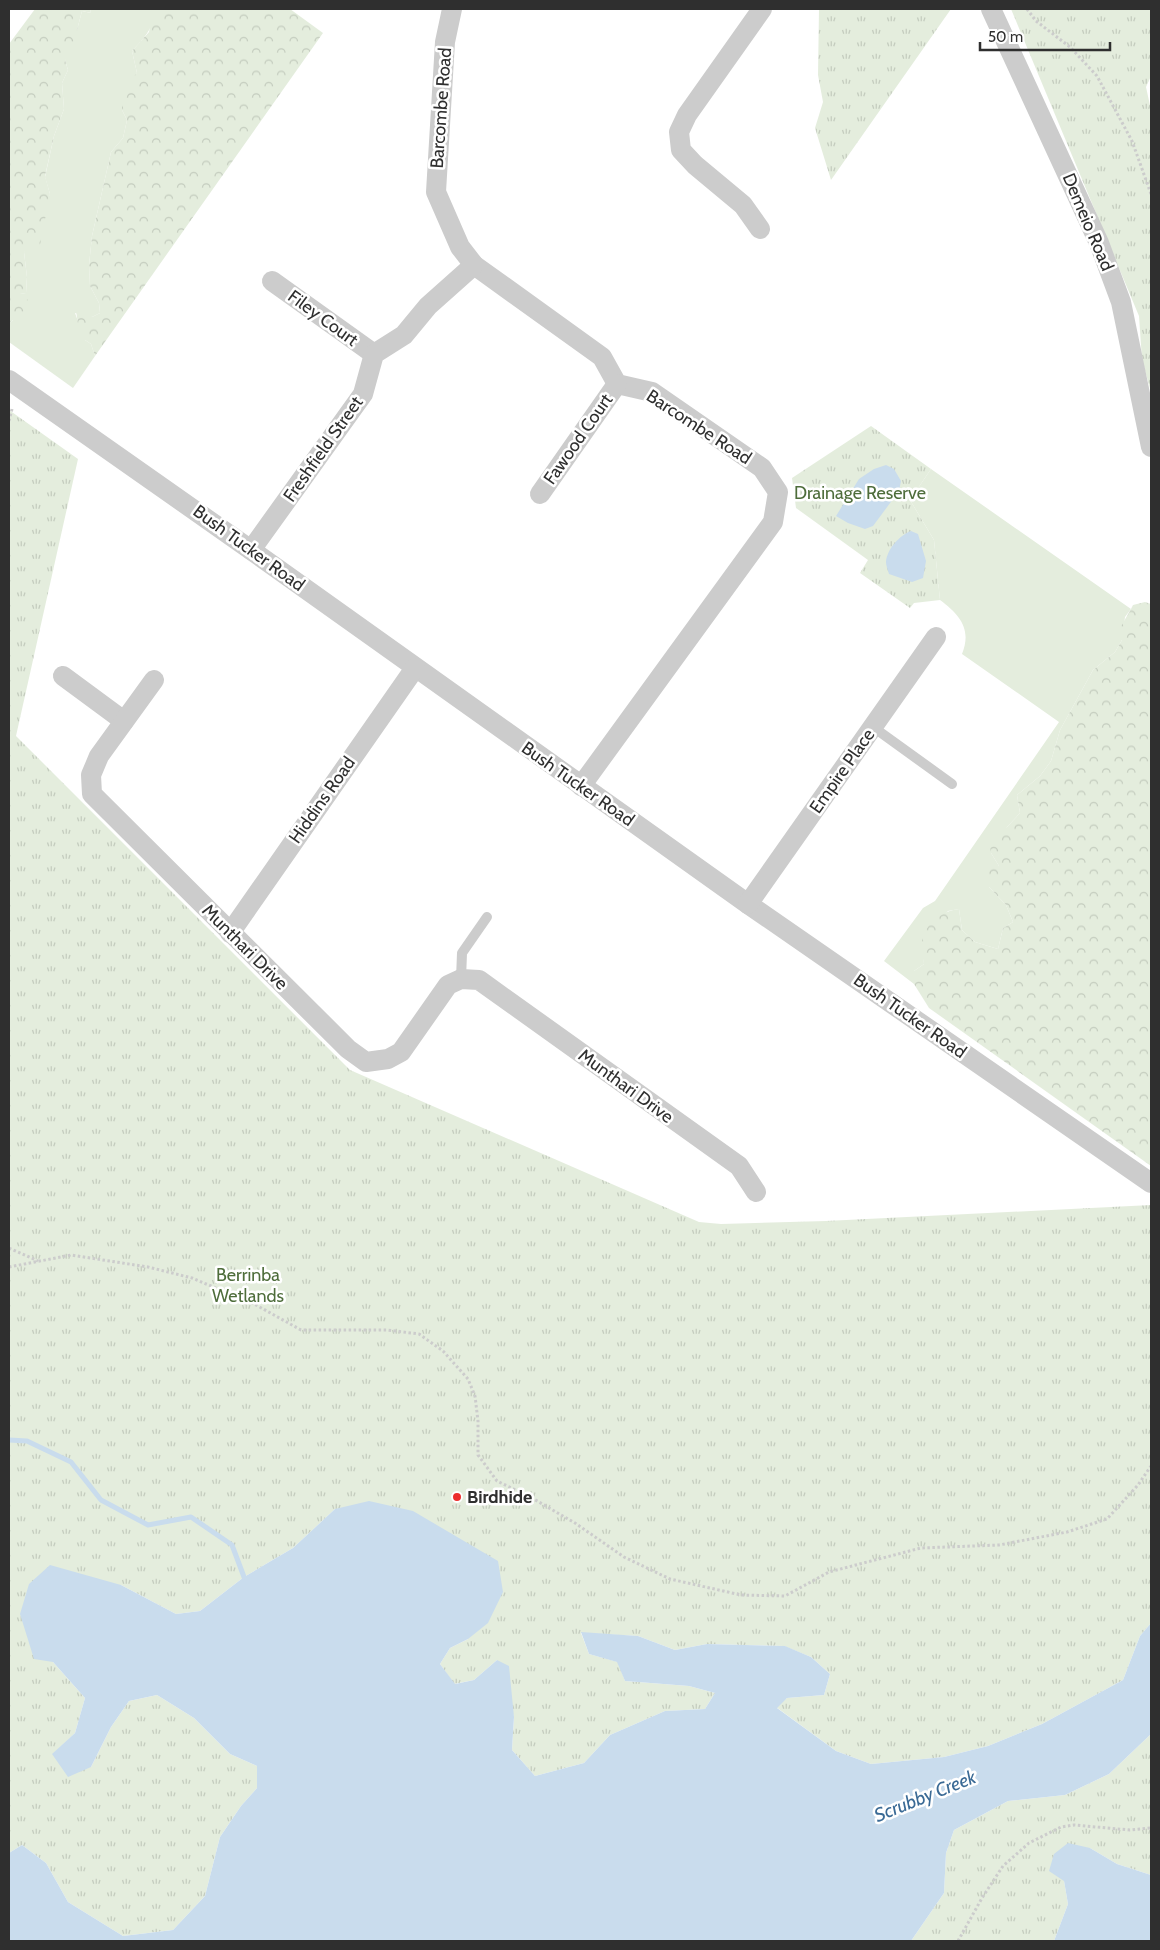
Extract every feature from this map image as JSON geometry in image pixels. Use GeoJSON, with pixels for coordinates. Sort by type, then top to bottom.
{"type":"FeatureCollection","features":[{"type":"Feature","properties":{"kind":"street","name":"Barcombe Road"},"geometry":{"type":"LineString","coordinates":[[452,9],[445,42],[436,192],[460,247],[474,265],[602,357],[617,384],[652,392],[762,468],[778,492],[773,522],[581,786]]}},
{"type":"Feature","properties":{"kind":"street"},"geometry":{"type":"LineString","coordinates":[[760,229],[743,205],[695,165],[681,150],[679,132],[687,115],[762,9]]}},
{"type":"Feature","properties":{"kind":"street","name":"Demeio Road"},"geometry":{"type":"LineString","coordinates":[[991,9],[1102,251],[1121,302],[1151,447]]}},
{"type":"Feature","properties":{"kind":"street"},"geometry":{"type":"LineString","coordinates":[[374,354],[404,335],[428,306],[474,265]]}},
{"type":"Feature","properties":{"kind":"street","name":"Filey Court"},"geometry":{"type":"LineString","coordinates":[[272,281],[374,354]]}},
{"type":"Feature","properties":{"kind":"street","name":"Freshfield Street"},"geometry":{"type":"LineString","coordinates":[[251,550],[363,394],[374,354]]}},
{"type":"Feature","properties":{"kind":"street","name":"Bush Tucker Road"},"geometry":{"type":"LineString","coordinates":[[9,380],[748,904],[1151,1183]]}},
{"type":"Feature","properties":{"kind":"street","name":"Fawood Court"},"geometry":{"type":"LineString","coordinates":[[540,494],[617,384]]}},
{"type":"Feature","properties":{"kind":"street","name":"Empire Place"},"geometry":{"type":"LineString","coordinates":[[748,904],[936,637]]}},
{"type":"Feature","properties":{"kind":"street","name":"Hiddins Road"},"geometry":{"type":"LineString","coordinates":[[230,933],[415,668]]}},
{"type":"Feature","properties":{"kind":"street"},"geometry":{"type":"LineString","coordinates":[[63,676],[124,721]]}},
{"type":"Feature","properties":{"kind":"street","name":"Munthari Drive"},"geometry":{"type":"LineString","coordinates":[[154,680],[99,756],[90,776],[92,794],[348,1049],[366,1062],[388,1059],[401,1052],[448,985],[461,979],[479,980],[738,1166],[756,1192]]}},
{"type":"Feature","properties":{"kind":"lane"},"geometry":{"type":"LineString","coordinates":[[873,727],[952,784]]}},
{"type":"Feature","properties":{"kind":"lane"},"geometry":{"type":"LineString","coordinates":[[461,979],[462,953],[487,917]]}},
{"type":"Feature","properties":{"kind":"path"},"geometry":{"type":"LineString","coordinates":[[1027,9],[1036,21],[1070,47],[1098,76],[1132,141],[1151,194]]}},
{"type":"Feature","properties":{"kind":"path"},"geometry":{"type":"LineString","coordinates":[[9,421],[12,409]]}},
{"type":"Feature","properties":{"kind":"path"},"geometry":{"type":"LineString","coordinates":[[9,1248],[39,1261]]}},
{"type":"Feature","properties":{"kind":"path"},"geometry":{"type":"LineString","coordinates":[[9,1267],[71,1255],[148,1266],[192,1278],[256,1305],[301,1330],[388,1330],[419,1334],[443,1351],[468,1378],[475,1396],[478,1421],[478,1455],[497,1480],[575,1523],[624,1557],[670,1579],[741,1596],[785,1596],[829,1572],[921,1548],[999,1545],[1067,1532],[1106,1519],[1138,1485],[1151,1466]]}},
{"type":"Feature","properties":{"kind":"path"},"geometry":{"type":"LineString","coordinates":[[958,1941],[982,1898],[1003,1866],[1029,1843],[1061,1827],[1074,1825],[1130,1830],[1151,1828]]}},
{"type":"Feature","properties":{"kind":"green space"},"geometry":{"type":"Polygon","coordinates":[[[35,9],[90,9],[91,13],[82,11],[77,30],[80,42],[72,55],[65,60],[68,70],[62,83],[64,109],[54,136],[45,176],[50,194],[40,245],[24,252],[27,277],[26,293],[20,294],[28,300],[28,311],[21,321],[13,320],[9,324],[9,44],[35,9]]]}},
{"type":"Feature","properties":{"kind":"green space"},"geometry":{"type":"Polygon","coordinates":[[[90,9],[153,9],[153,21],[148,32],[132,51],[137,73],[122,110],[127,120],[123,138],[111,152],[92,236],[89,265],[90,286],[99,303],[100,313],[92,317],[75,313],[85,340],[91,344],[95,356],[73,388],[9,342],[9,324],[13,320],[19,294],[26,293],[27,277],[24,252],[50,194],[45,177],[54,136],[64,109],[62,83],[68,70],[65,60],[77,30],[82,11],[91,13],[90,9]]]}},
{"type":"Feature","properties":{"kind":"green space"},"geometry":{"type":"Polygon","coordinates":[[[153,9],[290,9],[323,33],[95,356],[91,344],[85,340],[79,340],[74,333],[78,324],[75,304],[82,302],[92,317],[100,313],[99,303],[90,286],[89,265],[92,236],[111,152],[123,138],[127,120],[122,110],[122,89],[137,73],[132,51],[149,32],[153,9]]]}},
{"type":"Feature","properties":{"kind":"green space"},"geometry":{"type":"Polygon","coordinates":[[[819,9],[951,9],[831,180],[815,128],[823,102],[818,75],[819,9]]]}},
{"type":"Feature","properties":{"kind":"green space"},"geometry":{"type":"Polygon","coordinates":[[[1011,9],[1151,9],[1151,76],[1146,87],[1151,110],[1151,392],[1142,360],[1139,316],[1011,9]]]}},
{"type":"Feature","properties":{"kind":"green space","name":"Berrinba Wetlands"},"geometry":{"type":"Polygon","coordinates":[[[9,410],[78,459],[16,736],[350,1070],[699,1222],[721,1224],[826,1221],[1151,1205],[1151,1623],[1140,1636],[1123,1680],[1042,1724],[988,1746],[944,1757],[871,1764],[836,1751],[776,1707],[787,1698],[824,1695],[830,1674],[811,1657],[784,1646],[707,1644],[675,1650],[638,1636],[581,1633],[589,1654],[618,1662],[625,1681],[689,1686],[715,1693],[705,1709],[665,1711],[610,1735],[584,1763],[535,1776],[512,1750],[514,1717],[497,1660],[474,1680],[454,1684],[440,1664],[450,1648],[468,1639],[335,1509],[293,1548],[244,1577],[200,1611],[176,1614],[121,1585],[53,1662],[85,1698],[75,1733],[53,1754],[91,1767],[111,1727],[129,1701],[157,1695],[194,1718],[230,1754],[257,1766],[257,1788],[241,1806],[220,1837],[205,1896],[173,1930],[123,1936],[68,1902],[46,1863],[22,1845],[9,1853],[9,410]]]}},
{"type":"Feature","properties":{"kind":"green space","name":"Drainage Reserve"},"geometry":{"type":"Polygon","coordinates":[[[871,426],[931,469],[910,500],[934,540],[940,600],[914,603],[910,608],[860,573],[868,560],[796,508],[792,478],[871,426]]]}},
{"type":"Feature","properties":{"kind":"green space"},"geometry":{"type":"Polygon","coordinates":[[[931,469],[1131,609],[1125,617],[1122,640],[1115,652],[1093,670],[1060,730],[1051,761],[1040,776],[1017,795],[1020,813],[1007,827],[991,853],[999,866],[989,887],[1006,905],[1013,922],[1003,928],[998,949],[975,942],[962,930],[959,909],[948,911],[922,943],[924,964],[914,971],[914,984],[884,961],[923,908],[935,901],[1059,722],[962,654],[966,637],[965,630],[953,611],[940,600],[934,540],[910,500],[931,469]]]}},
{"type":"Feature","properties":{"kind":"green space"},"geometry":{"type":"Polygon","coordinates":[[[1145,602],[1151,604],[1151,1166],[929,1008],[914,984],[914,971],[924,964],[922,954],[923,937],[929,925],[940,916],[952,910],[959,909],[962,930],[975,942],[998,949],[1003,928],[1013,922],[1006,905],[989,887],[985,869],[999,866],[991,853],[989,840],[1007,827],[1020,813],[1017,795],[1040,776],[1051,761],[1060,730],[1093,670],[1115,652],[1122,640],[1120,628],[1133,605],[1145,602]]]}},
{"type":"Feature","properties":{"kind":"green space"},"geometry":{"type":"Polygon","coordinates":[[[1151,1734],[1151,1875],[1117,1864],[1090,1848],[1064,1881],[1068,1904],[1054,1941],[911,1941],[944,1893],[946,1853],[954,1830],[1008,1801],[1065,1795],[1109,1774],[1151,1734]]]}},
{"type":"Feature","properties":{"kind":"water"},"geometry":{"type":"Polygon","coordinates":[[[886,465],[894,469],[901,481],[899,491],[873,526],[865,529],[836,516],[859,479],[874,469],[886,465]]]}},
{"type":"Feature","properties":{"kind":"water"},"geometry":{"type":"Polygon","coordinates":[[[911,531],[918,534],[926,561],[923,578],[912,582],[889,574],[886,562],[889,552],[895,543],[911,531]]]}},
{"type":"Feature","properties":{"kind":"water","name":"Scrubby Creek"},"geometry":{"type":"Polygon","coordinates":[[[369,1501],[413,1511],[498,1561],[503,1592],[488,1623],[468,1639],[450,1648],[440,1664],[455,1684],[474,1680],[497,1660],[509,1666],[514,1717],[512,1750],[535,1776],[584,1763],[610,1735],[665,1711],[705,1709],[715,1693],[689,1686],[625,1681],[617,1662],[589,1654],[581,1632],[638,1636],[675,1650],[707,1644],[785,1646],[811,1657],[830,1674],[824,1695],[787,1698],[777,1708],[836,1751],[871,1764],[944,1757],[988,1746],[1042,1724],[1123,1680],[1140,1636],[1151,1623],[1151,1734],[1109,1774],[1065,1795],[1008,1801],[954,1830],[946,1853],[944,1893],[911,1941],[9,1941],[9,1853],[22,1845],[46,1863],[68,1902],[123,1936],[173,1930],[205,1896],[220,1837],[241,1806],[257,1788],[257,1766],[230,1754],[194,1718],[157,1695],[129,1701],[111,1727],[91,1767],[68,1777],[52,1754],[75,1733],[85,1698],[53,1662],[34,1659],[20,1614],[29,1584],[50,1565],[121,1585],[176,1614],[200,1611],[244,1577],[293,1548],[335,1509],[369,1501]]]}},
{"type":"Feature","properties":{"kind":"water"},"geometry":{"type":"Polygon","coordinates":[[[1068,1843],[1090,1848],[1117,1864],[1151,1875],[1151,1941],[1054,1941],[1068,1904],[1064,1881],[1049,1871],[1054,1854],[1068,1843]]]}},
{"type":"Feature","properties":{"kind":"waterway"},"geometry":{"type":"LineString","coordinates":[[9,1440],[27,1441],[71,1462],[101,1500],[148,1525],[191,1517],[232,1545],[244,1577]]}},
{"type":"Feature","properties":{"kind":"place","name":"Birdhide"},"geometry":{"type":"Point","coordinates":[457,1497]}}]}
